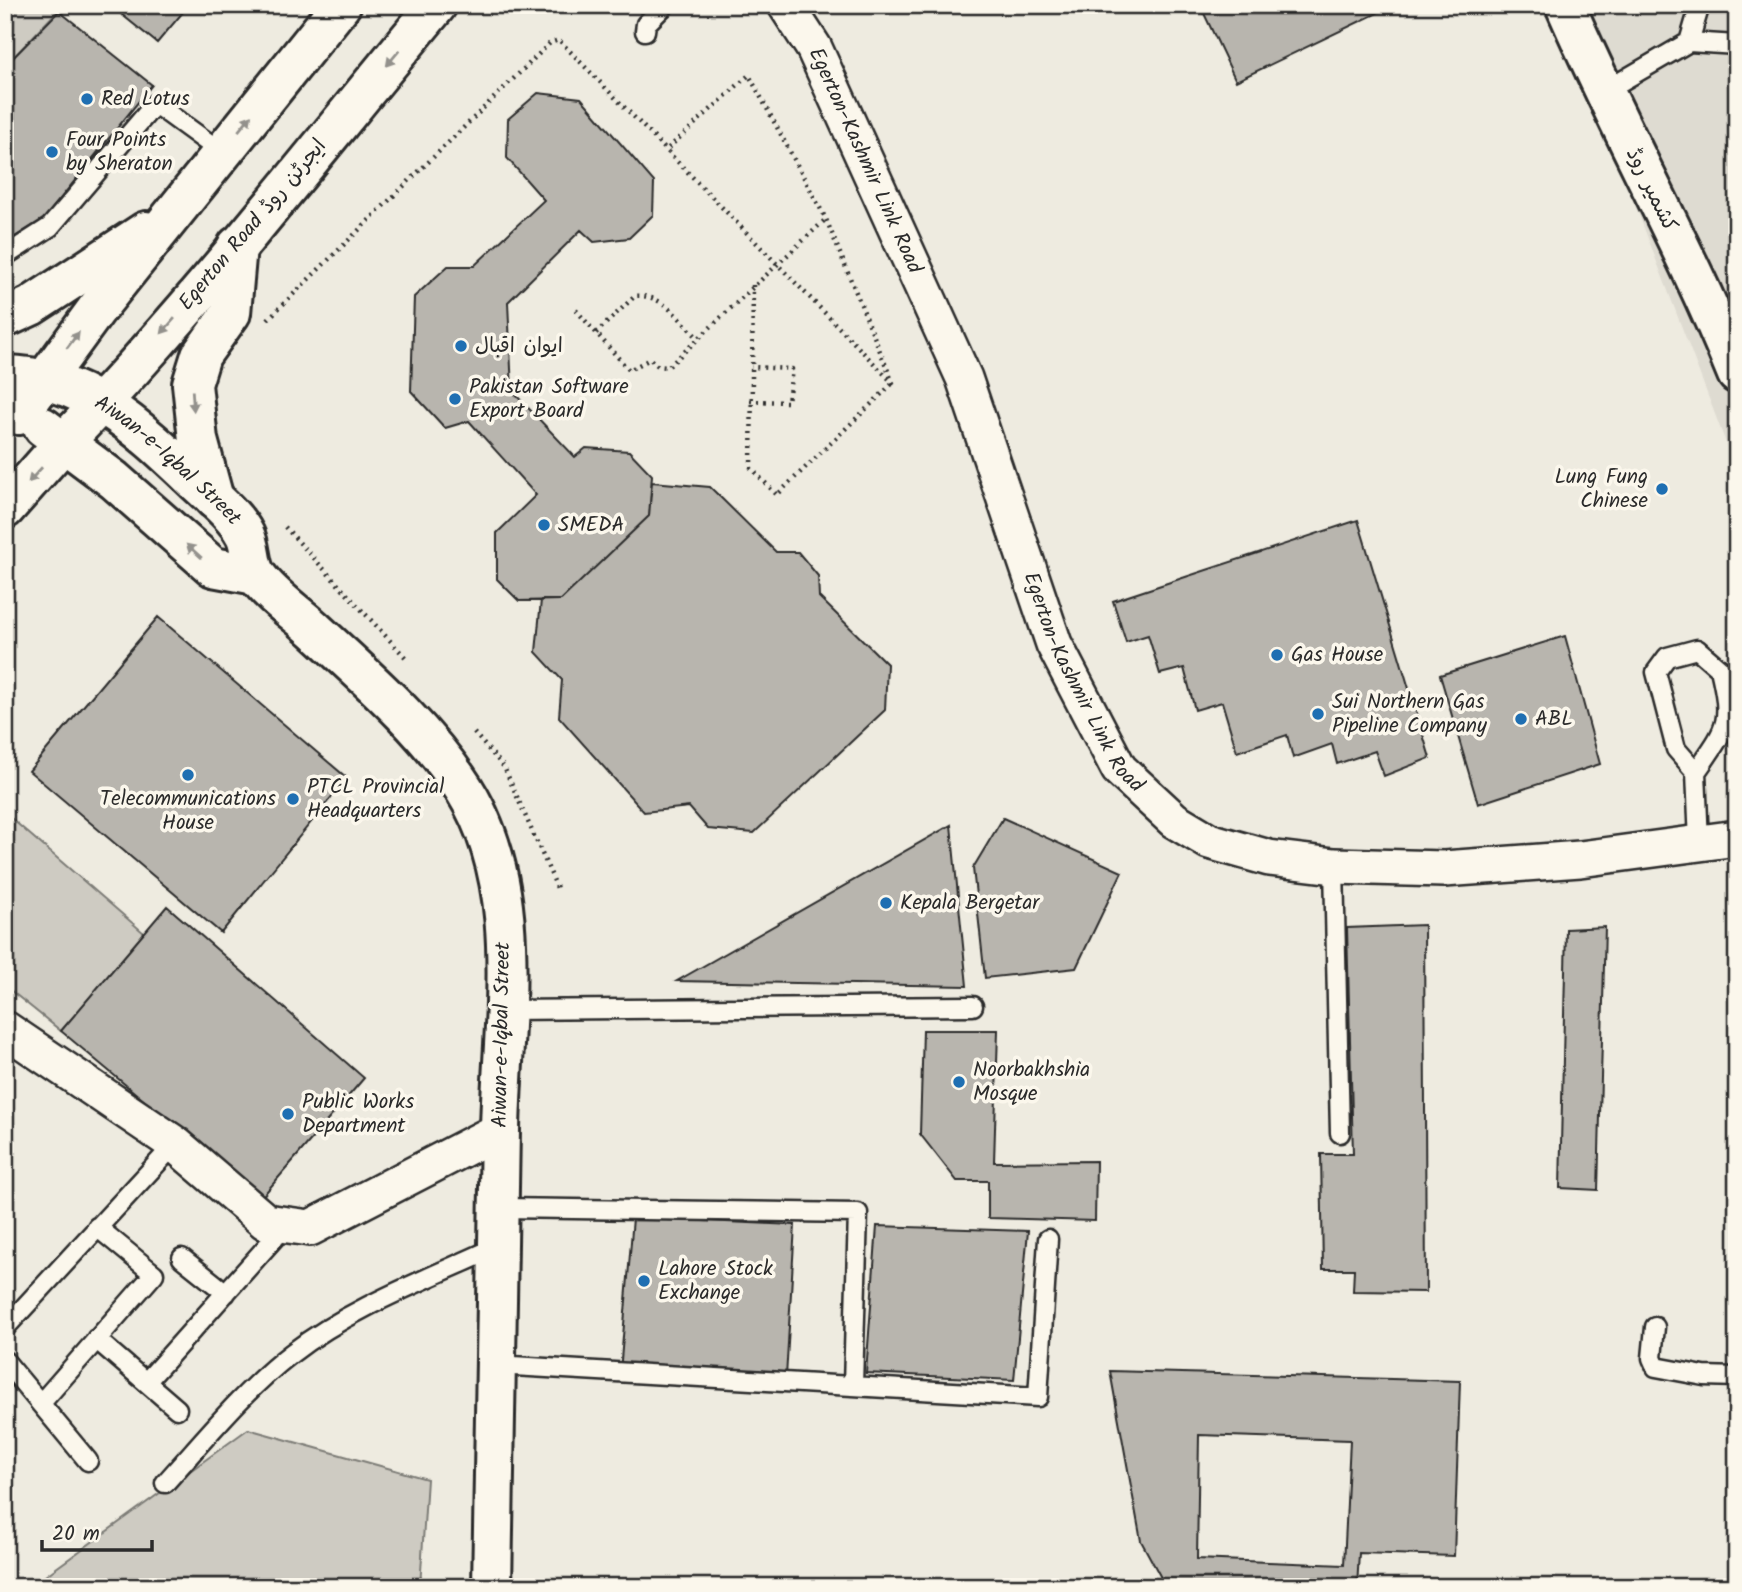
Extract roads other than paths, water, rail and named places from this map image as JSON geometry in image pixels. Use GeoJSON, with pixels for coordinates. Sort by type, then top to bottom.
{"type":"FeatureCollection","features":[{"type":"Feature","properties":{"kind":"main road"},"geometry":{"type":"LineString","coordinates":[[256,575],[213,567],[65,441],[10,420],[221,152],[341,5]]}},
{"type":"Feature","properties":{"kind":"main road","name":"Egerton Road ایجرٹن روڈ"},"geometry":{"type":"LineString","coordinates":[[5,509],[102,403],[237,246],[437,5]]}},
{"type":"Feature","properties":{"kind":"main road","name":"کشمیر روڈ"},"geometry":{"type":"LineString","coordinates":[[1565,5],[1603,92],[1714,318],[1737,374]]}},
{"type":"Feature","properties":{"kind":"main road"},"geometry":{"type":"LineString","coordinates":[[5,318],[31,306],[176,211]]}},
{"type":"Feature","properties":{"kind":"main road"},"geometry":{"type":"LineString","coordinates":[[214,499],[198,440],[192,384],[201,355],[231,313],[237,246]]}},
{"type":"Feature","properties":{"kind":"main road","name":"Aiwan-e-Iqbal Street"},"geometry":{"type":"LineString","coordinates":[[5,375],[44,379],[80,391],[102,403],[146,435],[214,499],[245,534],[256,575],[368,678],[464,789],[497,868],[503,906],[505,1010],[500,1130],[501,1227],[492,1587]]}},
{"type":"Feature","properties":{"kind":"street","name":"Egerton-Kashmir Link Road"},"geometry":{"type":"LineString","coordinates":[[786,5],[814,48],[964,378],[1054,645],[1119,769],[1174,820],[1209,841],[1269,858],[1334,866],[1458,869],[1580,859],[1737,838]]}},
{"type":"Feature","properties":{"kind":"street"},"geometry":{"type":"LineString","coordinates":[[5,1029],[175,1144],[267,1222],[310,1228],[500,1130]]}},
{"type":"Feature","properties":{"kind":"lane"},"geometry":{"type":"LineString","coordinates":[[645,31],[646,24],[665,5]]}},
{"type":"Feature","properties":{"kind":"lane"},"geometry":{"type":"LineString","coordinates":[[1689,42],[1700,5]]}},
{"type":"Feature","properties":{"kind":"lane"},"geometry":{"type":"LineString","coordinates":[[1603,92],[1689,42],[1737,45]]}},
{"type":"Feature","properties":{"kind":"lane"},"geometry":{"type":"LineString","coordinates":[[5,256],[50,227],[155,104],[221,152]]}},
{"type":"Feature","properties":{"kind":"lane"},"geometry":{"type":"LineString","coordinates":[[1696,772],[1676,749],[1657,672],[1667,657],[1697,649],[1720,669],[1728,719],[1724,732],[1696,772],[1699,843]]}},
{"type":"Feature","properties":{"kind":"lane"},"geometry":{"type":"LineString","coordinates":[[1334,866],[1340,1133]]}},
{"type":"Feature","properties":{"kind":"lane"},"geometry":{"type":"LineString","coordinates":[[505,1010],[973,1006]]}},
{"type":"Feature","properties":{"kind":"lane"},"geometry":{"type":"LineString","coordinates":[[5,1328],[175,1144]]}},
{"type":"Feature","properties":{"kind":"lane"},"geometry":{"type":"LineString","coordinates":[[165,1483],[219,1423],[290,1354],[336,1323],[501,1227],[858,1213],[853,1385]]}},
{"type":"Feature","properties":{"kind":"lane"},"geometry":{"type":"LineString","coordinates":[[147,1381],[286,1225]]}},
{"type":"Feature","properties":{"kind":"lane"},"geometry":{"type":"LineString","coordinates":[[41,1403],[154,1274],[97,1227]]}},
{"type":"Feature","properties":{"kind":"lane"},"geometry":{"type":"LineString","coordinates":[[497,1365],[1038,1396],[1048,1239]]}},
{"type":"Feature","properties":{"kind":"lane"},"geometry":{"type":"LineString","coordinates":[[182,1258],[226,1293]]}},
{"type":"Feature","properties":{"kind":"lane"},"geometry":{"type":"LineString","coordinates":[[1656,1327],[1652,1358],[1656,1367],[1704,1376],[1737,1377]]}},
{"type":"Feature","properties":{"kind":"lane"},"geometry":{"type":"LineString","coordinates":[[96,1339],[177,1409]]}},
{"type":"Feature","properties":{"kind":"lane"},"geometry":{"type":"LineString","coordinates":[[5,1361],[88,1461]]}},
{"type":"Feature","properties":{"kind":"place","name":"Red Lotus"},"geometry":{"type":"Point","coordinates":[87,99]}},
{"type":"Feature","properties":{"kind":"place","name":"Four Points by Sheraton"},"geometry":{"type":"Point","coordinates":[52,152]}},
{"type":"Feature","properties":{"kind":"place","name":"ایوان اقبال"},"geometry":{"type":"Point","coordinates":[461,346]}},
{"type":"Feature","properties":{"kind":"place","name":"Pakistan Software Export Board"},"geometry":{"type":"Point","coordinates":[455,399]}},
{"type":"Feature","properties":{"kind":"place","name":"Lung Fung Chinese"},"geometry":{"type":"Point","coordinates":[1662,489]}},
{"type":"Feature","properties":{"kind":"place","name":"SMEDA"},"geometry":{"type":"Point","coordinates":[544,525]}},
{"type":"Feature","properties":{"kind":"place","name":"Gas House"},"geometry":{"type":"Point","coordinates":[1277,655]}},
{"type":"Feature","properties":{"kind":"place","name":"Sui Northern Gas Pipeline Company"},"geometry":{"type":"Point","coordinates":[1318,714]}},
{"type":"Feature","properties":{"kind":"place","name":"ABL"},"geometry":{"type":"Point","coordinates":[1521,719]}},
{"type":"Feature","properties":{"kind":"place","name":"Telecommunications House"},"geometry":{"type":"Point","coordinates":[188,775]}},
{"type":"Feature","properties":{"kind":"place","name":"PTCL Provincial Headquarters"},"geometry":{"type":"Point","coordinates":[293,799]}},
{"type":"Feature","properties":{"kind":"place","name":"Kepala Bergetar"},"geometry":{"type":"Point","coordinates":[886,903]}},
{"type":"Feature","properties":{"kind":"place","name":"Noorbakhshia Mosque"},"geometry":{"type":"Point","coordinates":[959,1082]}},
{"type":"Feature","properties":{"kind":"place","name":"Public Works Department"},"geometry":{"type":"Point","coordinates":[288,1114]}},
{"type":"Feature","properties":{"kind":"place","name":"Lahore Stock Exchange"},"geometry":{"type":"Point","coordinates":[644,1281]}}]}
